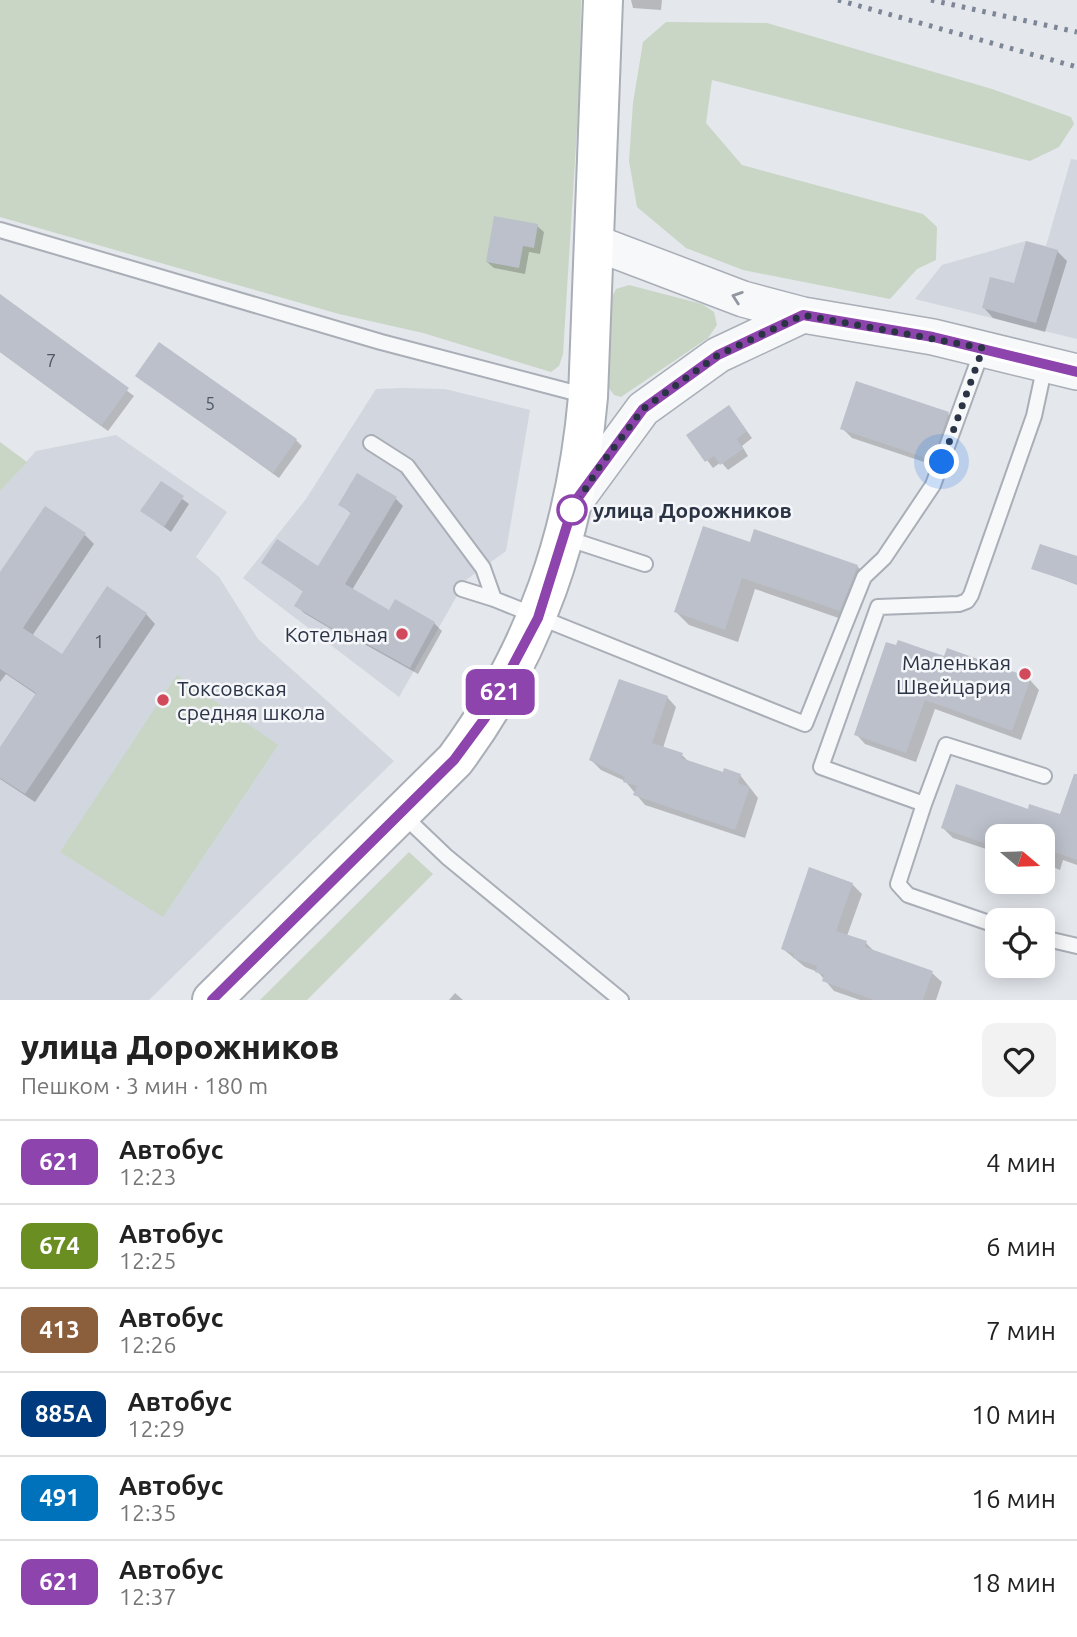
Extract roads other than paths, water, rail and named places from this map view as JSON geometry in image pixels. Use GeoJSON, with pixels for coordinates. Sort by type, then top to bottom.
{"type":"FeatureCollection","features":[{"type":"Feature","properties":{"kind":"main road"},"geometry":{"type":"LineString","coordinates":[[212,1000],[454,760],[485,718],[538,618],[569,521],[589,397],[603,0]]}},
{"type":"Feature","properties":{"kind":"street"},"geometry":{"type":"LineString","coordinates":[[593,242],[743,299],[803,315],[983,348],[1061,368]]}},
{"type":"Feature","properties":{"kind":"street"},"geometry":{"type":"LineString","coordinates":[[589,397],[612,414],[626,416],[643,409],[718,355],[803,315]]}},
{"type":"Feature","properties":{"kind":"street"},"geometry":{"type":"LineString","coordinates":[[569,521],[643,409]]}},
{"type":"Feature","properties":{"kind":"lane"},"geometry":{"type":"LineString","coordinates":[[0,230],[381,342],[589,397]]}},
{"type":"Feature","properties":{"kind":"lane"},"geometry":{"type":"LineString","coordinates":[[462,589],[494,599],[805,724],[864,577],[884,558],[933,485],[983,348]]}},
{"type":"Feature","properties":{"kind":"lane"},"geometry":{"type":"LineString","coordinates":[[925,804],[821,767],[878,607],[959,604],[967,601],[971,595],[1034,416],[1061,368]]}},
{"type":"Feature","properties":{"kind":"lane"},"geometry":{"type":"LineString","coordinates":[[371,443],[407,466],[483,568],[494,599]]}},
{"type":"Feature","properties":{"kind":"lane"},"geometry":{"type":"LineString","coordinates":[[569,521],[645,564]]}},
{"type":"Feature","properties":{"kind":"lane"},"geometry":{"type":"LineString","coordinates":[[985,922],[908,895],[898,884],[946,745],[1044,776]]}},
{"type":"Feature","properties":{"kind":"lane"},"geometry":{"type":"LineString","coordinates":[[402,814],[447,857],[621,1000]]}},
{"type":"Feature","properties":{"kind":"lane"},"geometry":{"type":"LineString","coordinates":[[1055,941],[1077,946]]}},
{"type":"Feature","properties":{"kind":"railway"},"geometry":{"type":"LineString","coordinates":[[838,0],[1077,67]]}},
{"type":"Feature","properties":{"kind":"railway"},"geometry":{"type":"LineString","coordinates":[[931,0],[1077,32]]}},
{"type":"Feature","properties":{"kind":"place","name":"улица Дорожников"},"geometry":{"type":"Point","coordinates":[572,510]}},
{"type":"Feature","properties":{"kind":"place","name":"Котельная"},"geometry":{"type":"Point","coordinates":[402,634]}},
{"type":"Feature","properties":{"kind":"place","name":"Маленькая Швейцария"},"geometry":{"type":"Point","coordinates":[1025,674]}},
{"type":"Feature","properties":{"kind":"place","name":"Токсовская средняя школа"},"geometry":{"type":"Point","coordinates":[163,700]}}]}
